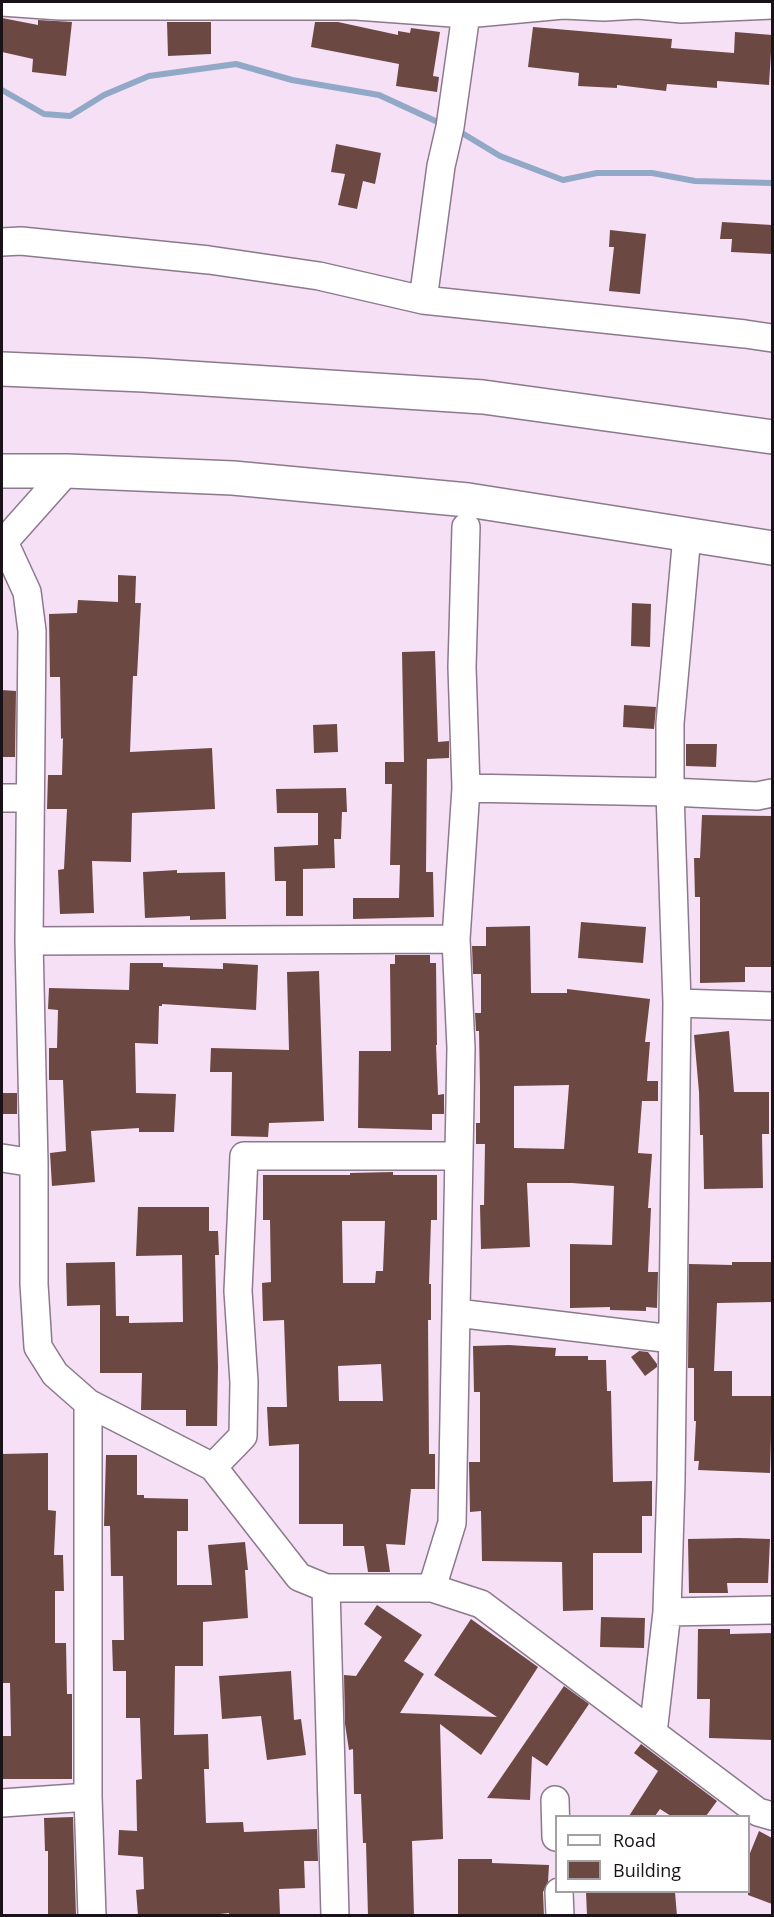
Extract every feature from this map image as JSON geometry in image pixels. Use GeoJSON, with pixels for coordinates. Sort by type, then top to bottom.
{"type":"FeatureCollection","features":[{"type":"Feature","properties":{"kind":"highway"},"geometry":{"type":"LineString","coordinates":[[2,369],[144,375],[483,397],[772,437]]}},
{"type":"Feature","properties":{"kind":"highway"},"geometry":{"type":"LineString","coordinates":[[2,471],[67,471],[233,478],[468,500],[772,548]]}},
{"type":"Feature","properties":{"kind":"street"},"geometry":{"type":"LineString","coordinates":[[2,2],[113,6],[356,6],[466,14],[563,5],[604,7],[638,3],[682,9],[772,5]]}},
{"type":"Feature","properties":{"kind":"street"},"geometry":{"type":"LineString","coordinates":[[423,300],[441,166],[450,127],[466,14]]}},
{"type":"Feature","properties":{"kind":"street"},"geometry":{"type":"LineString","coordinates":[[2,242],[220,262],[319,276],[423,300],[772,338]]}},
{"type":"Feature","properties":{"kind":"street"},"geometry":{"type":"LineString","coordinates":[[67,471],[3,543],[27,592],[32,631],[29,941],[34,1284],[38,1347],[55,1374],[88,1403],[213,1467],[299,1577],[326,1588],[432,1588],[481,1604],[758,1812],[772,1816]]}},
{"type":"Feature","properties":{"kind":"street"},"geometry":{"type":"LineString","coordinates":[[432,1588],[452,1523],[461,1048],[456,939],[466,788],[462,667],[466,527]]}},
{"type":"Feature","properties":{"kind":"street"},"geometry":{"type":"LineString","coordinates":[[653,1733],[667,1612],[671,1480],[676,1003],[670,723],[687,535]]}},
{"type":"Feature","properties":{"kind":"street"},"geometry":{"type":"LineString","coordinates":[[466,788],[757,796],[772,793]]}},
{"type":"Feature","properties":{"kind":"street"},"geometry":{"type":"LineString","coordinates":[[2,798],[30,798]]}},
{"type":"Feature","properties":{"kind":"street"},"geometry":{"type":"LineString","coordinates":[[29,941],[456,939]]}},
{"type":"Feature","properties":{"kind":"street"},"geometry":{"type":"LineString","coordinates":[[676,1003],[772,1006]]}},
{"type":"Feature","properties":{"kind":"street"},"geometry":{"type":"LineString","coordinates":[[213,1467],[243,1436],[244,1382],[238,1291],[244,1156],[459,1156]]}},
{"type":"Feature","properties":{"kind":"street"},"geometry":{"type":"LineString","coordinates":[[2,1158],[34,1163]]}},
{"type":"Feature","properties":{"kind":"street"},"geometry":{"type":"LineString","coordinates":[[457,1313],[672,1339]]}},
{"type":"Feature","properties":{"kind":"street"},"geometry":{"type":"LineString","coordinates":[[88,1403],[88,1797],[92,1916]]}},
{"type":"Feature","properties":{"kind":"street"},"geometry":{"type":"LineString","coordinates":[[326,1588],[335,1916]]}},
{"type":"Feature","properties":{"kind":"street"},"geometry":{"type":"LineString","coordinates":[[667,1612],[772,1610]]}},
{"type":"Feature","properties":{"kind":"street"},"geometry":{"type":"LineString","coordinates":[[2,1803],[88,1797]]}},
{"type":"Feature","properties":{"kind":"street"},"geometry":{"type":"LineString","coordinates":[[555,1800],[555,1815]]}},
{"type":"Feature","properties":{"kind":"street"},"geometry":{"type":"LineString","coordinates":[[559,1893],[560,1916]]}},
{"type":"Feature","properties":{"kind":"building"},"geometry":{"type":"Polygon","coordinates":[[[2,18],[38,25],[38,20],[72,22],[66,76],[32,72],[33,59],[2,52],[2,18]]]}},
{"type":"Feature","properties":{"kind":"building"},"geometry":{"type":"Polygon","coordinates":[[[167,22],[211,22],[211,54],[168,56],[167,22]]]}},
{"type":"Feature","properties":{"kind":"building"},"geometry":{"type":"Polygon","coordinates":[[[315,22],[338,22],[398,35],[398,31],[410,33],[411,28],[440,32],[433,76],[439,77],[437,92],[396,86],[399,64],[311,47],[315,22]]]}},
{"type":"Feature","properties":{"kind":"building"},"geometry":{"type":"Polygon","coordinates":[[[533,27],[672,39],[671,48],[734,53],[735,32],[772,35],[769,85],[717,81],[717,88],[667,84],[666,91],[617,85],[617,88],[578,86],[579,73],[528,67],[533,27]]]}},
{"type":"Feature","properties":{"kind":"building"},"geometry":{"type":"Polygon","coordinates":[[[336,144],[381,153],[375,184],[363,181],[357,209],[338,205],[345,174],[331,172],[336,144]]]}},
{"type":"Feature","properties":{"kind":"building"},"geometry":{"type":"Polygon","coordinates":[[[722,222],[772,225],[772,254],[731,252],[732,239],[720,239],[722,222]]]}},
{"type":"Feature","properties":{"kind":"building"},"geometry":{"type":"Polygon","coordinates":[[[610,230],[646,234],[640,294],[609,291],[614,247],[609,247],[610,230]]]}},
{"type":"Feature","properties":{"kind":"building"},"geometry":{"type":"Polygon","coordinates":[[[118,575],[136,576],[135,603],[141,603],[137,676],[133,676],[130,752],[212,748],[215,809],[132,813],[131,862],[92,861],[94,913],[60,914],[58,870],[64,869],[67,809],[47,809],[48,775],[62,775],[63,738],[61,739],[60,677],[50,677],[49,614],[77,613],[78,600],[118,602],[118,575]]]}},
{"type":"Feature","properties":{"kind":"building"},"geometry":{"type":"Polygon","coordinates":[[[632,603],[651,604],[650,647],[631,646],[632,603]]]}},
{"type":"Feature","properties":{"kind":"building"},"geometry":{"type":"Polygon","coordinates":[[[435,651],[438,742],[449,741],[449,758],[427,759],[426,872],[433,872],[434,917],[353,919],[353,898],[399,898],[400,865],[390,865],[392,784],[385,784],[385,762],[404,762],[402,652],[435,651]]]}},
{"type":"Feature","properties":{"kind":"building"},"geometry":{"type":"Polygon","coordinates":[[[2,690],[16,691],[15,757],[2,757],[2,690]]]}},
{"type":"Feature","properties":{"kind":"building"},"geometry":{"type":"Polygon","coordinates":[[[624,705],[656,707],[654,729],[623,727],[624,705]]]}},
{"type":"Feature","properties":{"kind":"building"},"geometry":{"type":"Polygon","coordinates":[[[337,724],[338,752],[314,753],[313,725],[337,724]]]}},
{"type":"Feature","properties":{"kind":"building"},"geometry":{"type":"Polygon","coordinates":[[[686,744],[717,744],[716,767],[686,766],[686,744]]]}},
{"type":"Feature","properties":{"kind":"building"},"geometry":{"type":"Polygon","coordinates":[[[346,788],[347,812],[342,812],[341,839],[334,839],[335,868],[303,869],[303,916],[286,916],[286,881],[275,881],[274,847],[318,845],[318,813],[277,813],[276,789],[346,788]]]}},
{"type":"Feature","properties":{"kind":"building"},"geometry":{"type":"Polygon","coordinates":[[[702,815],[772,816],[772,967],[745,967],[745,982],[700,983],[700,897],[695,897],[694,858],[700,858],[702,815]]]}},
{"type":"Feature","properties":{"kind":"building"},"geometry":{"type":"Polygon","coordinates":[[[177,870],[177,873],[225,872],[226,919],[190,920],[190,916],[145,918],[143,872],[177,870]]]}},
{"type":"Feature","properties":{"kind":"building"},"geometry":{"type":"Polygon","coordinates":[[[581,922],[646,927],[643,963],[578,958],[581,922]]]}},
{"type":"Feature","properties":{"kind":"building"},"geometry":{"type":"Polygon","coordinates":[[[530,926],[531,993],[567,993],[567,989],[650,999],[645,1042],[650,1042],[647,1081],[658,1081],[658,1101],[642,1101],[638,1153],[652,1154],[648,1208],[651,1208],[648,1272],[658,1272],[657,1308],[646,1307],[646,1311],[610,1310],[610,1307],[570,1308],[570,1244],[612,1245],[614,1186],[527,1183],[530,1247],[481,1249],[480,1205],[484,1205],[485,1144],[476,1144],[476,1123],[480,1123],[480,1086],[479,1031],[476,1031],[475,1013],[481,1013],[481,974],[473,974],[472,946],[486,946],[486,927],[530,926]],[[569,1085],[514,1086],[514,1148],[564,1149],[569,1085]]]}},
{"type":"Feature","properties":{"kind":"building"},"geometry":{"type":"Polygon","coordinates":[[[395,955],[430,955],[430,963],[436,963],[438,1095],[444,1094],[444,1114],[432,1114],[432,1130],[358,1128],[359,1051],[391,1051],[390,964],[395,964],[395,955]]]}},
{"type":"Feature","properties":{"kind":"building"},"geometry":{"type":"Polygon","coordinates":[[[130,963],[163,963],[163,967],[223,969],[223,963],[258,965],[256,1010],[162,1004],[159,1006],[158,1044],[135,1043],[136,1093],[176,1094],[174,1132],[139,1132],[139,1128],[91,1131],[95,1182],[52,1186],[50,1153],[66,1151],[63,1080],[49,1080],[49,1048],[57,1048],[58,1010],[48,1009],[49,988],[129,990],[130,963]]]}},
{"type":"Feature","properties":{"kind":"building"},"geometry":{"type":"Polygon","coordinates":[[[319,971],[324,1121],[269,1123],[268,1137],[231,1136],[232,1072],[210,1072],[211,1048],[289,1050],[287,972],[319,971]]]}},
{"type":"Feature","properties":{"kind":"building"},"geometry":{"type":"Polygon","coordinates":[[[729,1031],[734,1092],[769,1092],[769,1134],[762,1134],[763,1188],[704,1189],[703,1135],[700,1135],[694,1035],[729,1031]]]}},
{"type":"Feature","properties":{"kind":"building"},"geometry":{"type":"Polygon","coordinates":[[[2,1093],[17,1093],[17,1114],[2,1114],[2,1093]]]}},
{"type":"Feature","properties":{"kind":"building"},"geometry":{"type":"Polygon","coordinates":[[[393,1172],[393,1175],[437,1175],[437,1220],[431,1220],[429,1284],[431,1284],[431,1320],[428,1320],[429,1454],[435,1454],[435,1489],[411,1489],[405,1545],[386,1544],[390,1572],[368,1572],[364,1546],[343,1546],[343,1524],[299,1524],[299,1444],[269,1446],[267,1407],[287,1407],[284,1320],[263,1321],[262,1283],[271,1282],[270,1220],[263,1220],[263,1175],[350,1175],[350,1173],[393,1172]],[[342,1221],[343,1283],[375,1283],[376,1271],[383,1271],[385,1221],[342,1221]],[[381,1364],[338,1366],[339,1401],[383,1401],[381,1364]]]}},
{"type":"Feature","properties":{"kind":"building"},"geometry":{"type":"Polygon","coordinates":[[[138,1207],[209,1207],[209,1231],[218,1231],[219,1255],[215,1255],[217,1426],[186,1426],[186,1410],[141,1410],[142,1373],[100,1373],[100,1305],[67,1306],[66,1263],[115,1262],[116,1316],[129,1316],[129,1323],[183,1322],[182,1255],[136,1256],[138,1207]]]}},
{"type":"Feature","properties":{"kind":"building"},"geometry":{"type":"Polygon","coordinates":[[[732,1262],[772,1262],[772,1302],[717,1303],[714,1371],[732,1371],[732,1396],[772,1396],[770,1473],[698,1470],[699,1461],[694,1461],[696,1421],[694,1421],[694,1368],[688,1368],[689,1264],[732,1265],[732,1262]]]}},
{"type":"Feature","properties":{"kind":"building"},"geometry":{"type":"Polygon","coordinates":[[[509,1345],[556,1348],[555,1356],[588,1356],[588,1360],[606,1360],[607,1391],[611,1391],[613,1482],[652,1481],[652,1516],[642,1516],[642,1553],[593,1553],[593,1610],[563,1611],[562,1562],[482,1561],[481,1511],[470,1512],[469,1462],[480,1462],[480,1392],[474,1392],[473,1346],[509,1345]]]}},
{"type":"Feature","properties":{"kind":"building"},"geometry":{"type":"Polygon","coordinates":[[[639,1351],[648,1352],[657,1364],[657,1367],[645,1376],[631,1357],[639,1351]]]}},
{"type":"Feature","properties":{"kind":"building"},"geometry":{"type":"Polygon","coordinates":[[[48,1453],[48,1510],[56,1511],[54,1555],[63,1555],[64,1591],[55,1591],[55,1643],[66,1643],[67,1694],[72,1694],[72,1779],[2,1779],[2,1736],[11,1736],[10,1683],[2,1683],[2,1454],[48,1453]]]}},
{"type":"Feature","properties":{"kind":"building"},"geometry":{"type":"Polygon","coordinates":[[[106,1455],[137,1455],[137,1495],[144,1495],[144,1498],[188,1499],[188,1531],[177,1531],[177,1585],[212,1585],[208,1545],[245,1542],[248,1570],[245,1570],[248,1618],[203,1622],[203,1666],[175,1666],[174,1735],[208,1734],[209,1769],[204,1769],[206,1823],[243,1822],[244,1832],[317,1829],[318,1861],[304,1861],[305,1888],[279,1889],[280,1915],[229,1916],[229,1913],[202,1916],[138,1916],[136,1890],[144,1889],[143,1857],[118,1855],[119,1830],[137,1831],[136,1780],[142,1779],[140,1718],[126,1718],[126,1671],[113,1671],[112,1640],[124,1640],[123,1576],[111,1576],[110,1526],[104,1526],[106,1455]]]}},
{"type":"Feature","properties":{"kind":"building"},"geometry":{"type":"Polygon","coordinates":[[[688,1539],[770,1539],[768,1583],[727,1583],[728,1593],[689,1593],[688,1539]]]}},
{"type":"Feature","properties":{"kind":"building"},"geometry":{"type":"Polygon","coordinates":[[[377,1605],[422,1635],[404,1661],[424,1674],[400,1713],[497,1717],[434,1675],[471,1619],[538,1667],[481,1755],[440,1724],[443,1839],[412,1841],[414,1916],[368,1916],[366,1843],[363,1843],[361,1794],[354,1794],[353,1749],[349,1750],[345,1724],[344,1675],[356,1676],[382,1637],[364,1624],[377,1605]]]}},
{"type":"Feature","properties":{"kind":"building"},"geometry":{"type":"Polygon","coordinates":[[[601,1617],[645,1618],[644,1648],[600,1647],[601,1617]]]}},
{"type":"Feature","properties":{"kind":"building"},"geometry":{"type":"Polygon","coordinates":[[[698,1629],[730,1629],[730,1634],[772,1633],[772,1740],[709,1738],[710,1699],[697,1699],[698,1629]]]}},
{"type":"Feature","properties":{"kind":"building"},"geometry":{"type":"Polygon","coordinates":[[[291,1671],[294,1720],[301,1719],[306,1755],[267,1760],[261,1716],[222,1719],[219,1676],[291,1671]]]}},
{"type":"Feature","properties":{"kind":"building"},"geometry":{"type":"Polygon","coordinates":[[[564,1686],[589,1704],[547,1766],[532,1756],[530,1800],[487,1798],[564,1686]]]}},
{"type":"Feature","properties":{"kind":"building"},"geometry":{"type":"Polygon","coordinates":[[[641,1744],[717,1801],[707,1815],[669,1815],[660,1809],[656,1815],[630,1815],[658,1771],[634,1753],[641,1744]]]}},
{"type":"Feature","properties":{"kind":"building"},"geometry":{"type":"Polygon","coordinates":[[[73,1817],[76,1916],[48,1916],[48,1851],[45,1851],[44,1818],[73,1817]]]}},
{"type":"Feature","properties":{"kind":"building"},"geometry":{"type":"Polygon","coordinates":[[[759,1831],[772,1838],[772,1904],[748,1895],[750,1893],[750,1853],[759,1831]]]}},
{"type":"Feature","properties":{"kind":"building"},"geometry":{"type":"Polygon","coordinates":[[[458,1859],[492,1859],[492,1863],[549,1865],[548,1882],[543,1892],[544,1916],[458,1916],[458,1859]]]}},
{"type":"Feature","properties":{"kind":"building"},"geometry":{"type":"Polygon","coordinates":[[[586,1893],[675,1893],[677,1916],[587,1916],[586,1893]]]}},
{"type":"Feature","properties":{"kind":"waterway"},"geometry":{"type":"LineString","coordinates":[[2,90],[44,114],[70,116],[104,95],[149,76],[236,64],[292,80],[379,95],[442,124]]}},
{"type":"Feature","properties":{"kind":"waterway"},"geometry":{"type":"LineString","coordinates":[[457,130],[500,156],[563,180],[597,173],[652,173],[695,181],[772,183]]}}]}
